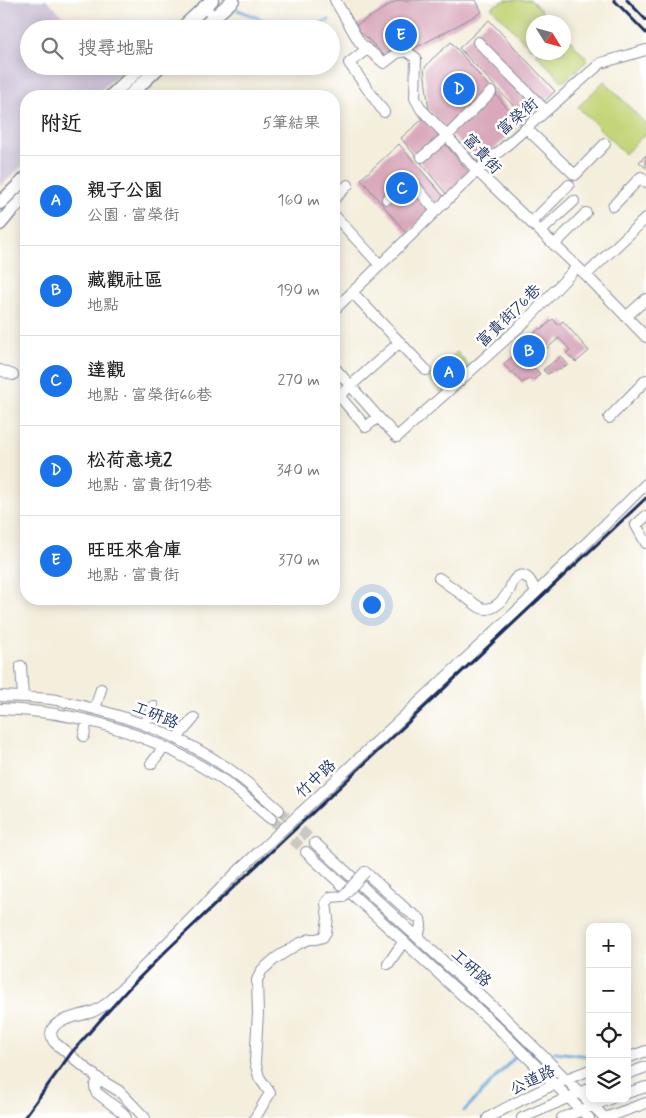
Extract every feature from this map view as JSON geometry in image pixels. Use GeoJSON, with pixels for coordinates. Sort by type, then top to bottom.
{"type":"FeatureCollection","features":[{"type":"Feature","properties":{"kind":"main road"},"geometry":{"type":"LineString","coordinates":[[211,20],[233,0]]}},
{"type":"Feature","properties":{"kind":"main road"},"geometry":{"type":"LineString","coordinates":[[191,20],[208,4]]}},
{"type":"Feature","properties":{"kind":"main road"},"geometry":{"type":"LineString","coordinates":[[116,90],[132,75]]}},
{"type":"Feature","properties":{"kind":"main road"},"geometry":{"type":"LineString","coordinates":[[135,90],[151,75]]}},
{"type":"Feature","properties":{"kind":"main road"},"geometry":{"type":"LineString","coordinates":[[0,224],[3,205],[20,185]]}},
{"type":"Feature","properties":{"kind":"main road"},"geometry":{"type":"LineString","coordinates":[[3,205],[20,198]]}},
{"type":"Feature","properties":{"kind":"street","name":"富貴街"},"geometry":{"type":"LineString","coordinates":[[335,0],[360,43],[384,63],[397,53],[406,51],[416,58],[415,98],[421,109],[477,171],[586,275],[646,337]]}},
{"type":"Feature","properties":{"kind":"street"},"geometry":{"type":"LineString","coordinates":[[208,4],[216,20]]}},
{"type":"Feature","properties":{"kind":"street"},"geometry":{"type":"LineString","coordinates":[[478,42],[546,111]]}},
{"type":"Feature","properties":{"kind":"street"},"geometry":{"type":"LineString","coordinates":[[367,49],[349,63],[384,112]]}},
{"type":"Feature","properties":{"kind":"street","name":"富榮街"},"geometry":{"type":"LineString","coordinates":[[340,304],[477,171],[601,63],[646,50]]}},
{"type":"Feature","properties":{"kind":"street"},"geometry":{"type":"LineString","coordinates":[[422,158],[491,92]]}},
{"type":"Feature","properties":{"kind":"street"},"geometry":{"type":"LineString","coordinates":[[526,128],[575,175],[605,144]]}},
{"type":"Feature","properties":{"kind":"street"},"geometry":{"type":"LineString","coordinates":[[613,206],[642,177],[646,182]]}},
{"type":"Feature","properties":{"kind":"street"},"geometry":{"type":"LineString","coordinates":[[387,199],[409,178],[436,211]]}},
{"type":"Feature","properties":{"kind":"street"},"geometry":{"type":"LineString","coordinates":[[340,193],[348,185]]}},
{"type":"Feature","properties":{"kind":"street"},"geometry":{"type":"LineString","coordinates":[[531,223],[569,185]]}},
{"type":"Feature","properties":{"kind":"street"},"geometry":{"type":"LineString","coordinates":[[541,231],[574,201]]}},
{"type":"Feature","properties":{"kind":"street"},"geometry":{"type":"LineString","coordinates":[[554,244],[586,213]]}},
{"type":"Feature","properties":{"kind":"street"},"geometry":{"type":"LineString","coordinates":[[586,275],[646,218]]}},
{"type":"Feature","properties":{"kind":"street"},"geometry":{"type":"LineString","coordinates":[[340,222],[380,265]]}},
{"type":"Feature","properties":{"kind":"street","name":"富貴街76巷"},"geometry":{"type":"LineString","coordinates":[[340,374],[376,420],[397,437],[527,320],[577,267]]}},
{"type":"Feature","properties":{"kind":"street"},"geometry":{"type":"LineString","coordinates":[[352,292],[426,370]]}},
{"type":"Feature","properties":{"kind":"street"},"geometry":{"type":"LineString","coordinates":[[626,317],[646,298]]}},
{"type":"Feature","properties":{"kind":"street"},"geometry":{"type":"LineString","coordinates":[[340,391],[351,386],[400,342]]}},
{"type":"Feature","properties":{"kind":"street"},"geometry":{"type":"LineString","coordinates":[[0,370],[13,375]]}},
{"type":"Feature","properties":{"kind":"street"},"geometry":{"type":"LineString","coordinates":[[609,418],[646,380]]}},
{"type":"Feature","properties":{"kind":"street"},"geometry":{"type":"LineString","coordinates":[[340,398],[366,428],[376,420]]}},
{"type":"Feature","properties":{"kind":"street","name":"竹中路"},"geometry":{"type":"LineString","coordinates":[[99,1079],[54,1042],[50,1032],[52,1028],[57,1023],[94,1011],[109,1002],[235,874],[536,593],[646,484]]}},
{"type":"Feature","properties":{"kind":"street"},"geometry":{"type":"LineString","coordinates":[[646,516],[636,524],[646,543]]}},
{"type":"Feature","properties":{"kind":"street"},"geometry":{"type":"LineString","coordinates":[[439,578],[486,610],[506,596],[515,579],[519,576],[527,577],[533,583],[536,593]]}},
{"type":"Feature","properties":{"kind":"street"},"geometry":{"type":"LineString","coordinates":[[21,666],[23,697]]}},
{"type":"Feature","properties":{"kind":"street"},"geometry":{"type":"LineString","coordinates":[[95,709],[101,689]]}},
{"type":"Feature","properties":{"kind":"street","name":"工研路"},"geometry":{"type":"LineString","coordinates":[[0,696],[58,700],[120,715],[145,724],[177,738],[225,766],[279,810]]}},
{"type":"Feature","properties":{"kind":"street"},"geometry":{"type":"LineString","coordinates":[[145,724],[153,706]]}},
{"type":"Feature","properties":{"kind":"street","name":"工研路"},"geometry":{"type":"LineString","coordinates":[[0,708],[54,713],[139,735],[192,761],[218,777],[271,819]]}},
{"type":"Feature","properties":{"kind":"street"},"geometry":{"type":"LineString","coordinates":[[177,738],[194,718]]}},
{"type":"Feature","properties":{"kind":"street"},"geometry":{"type":"LineString","coordinates":[[84,736],[87,720]]}},
{"type":"Feature","properties":{"kind":"street"},"geometry":{"type":"LineString","coordinates":[[150,764],[164,747]]}},
{"type":"Feature","properties":{"kind":"street","name":"工研路"},"geometry":{"type":"LineString","coordinates":[[315,843],[503,1016],[567,1079],[585,1090],[593,1105],[605,1118]]}},
{"type":"Feature","properties":{"kind":"street","name":"工研路"},"geometry":{"type":"LineString","coordinates":[[306,852],[496,1026],[589,1118]]}},
{"type":"Feature","properties":{"kind":"street"},"geometry":{"type":"LineString","coordinates":[[255,1118],[270,1093],[259,1077],[255,1062],[258,1013],[257,980],[262,970],[298,944],[310,939],[323,937],[326,932],[328,918],[326,903],[331,897],[343,896],[365,872],[408,911],[420,919],[421,926],[418,937]]}},
{"type":"Feature","properties":{"kind":"street"},"geometry":{"type":"LineString","coordinates":[[388,964],[404,942]]}},
{"type":"Feature","properties":{"kind":"street"},"geometry":{"type":"LineString","coordinates":[[631,1057],[646,1052]]}},
{"type":"Feature","properties":{"kind":"street"},"geometry":{"type":"LineString","coordinates":[[631,1073],[646,1067]]}},
{"type":"Feature","properties":{"kind":"street","name":"公道路"},"geometry":{"type":"LineString","coordinates":[[488,1118],[528,1096],[586,1072]]}},
{"type":"Feature","properties":{"kind":"street"},"geometry":{"type":"LineString","coordinates":[[126,1118],[123,1113],[96,1092],[95,1086],[99,1079],[119,1091],[145,1118]]}},
{"type":"Feature","properties":{"kind":"street"},"geometry":{"type":"LineString","coordinates":[[631,1092],[646,1087]]}},
{"type":"Feature","properties":{"kind":"street","name":"公道路"},"geometry":{"type":"LineString","coordinates":[[522,1118],[585,1090]]}},
{"type":"Feature","properties":{"kind":"street"},"geometry":{"type":"LineString","coordinates":[[605,1118],[646,1102]]}},
{"type":"Feature","properties":{"kind":"street"},"geometry":{"type":"LineString","coordinates":[[562,1118],[599,1103]]}},
{"type":"Feature","properties":{"kind":"shaded area"},"geometry":{"type":"Polygon","coordinates":[[[0,0],[47,0],[67,20],[20,20],[20,75],[117,75],[101,90],[20,90],[20,168],[0,187],[0,0]]]}},
{"type":"Feature","properties":{"kind":"green space"},"geometry":{"type":"Polygon","coordinates":[[[506,0],[531,0],[545,15],[526,15],[526,44],[491,7],[506,0]]]}},
{"type":"Feature","properties":{"kind":"green space"},"geometry":{"type":"Polygon","coordinates":[[[571,42],[588,60],[563,82],[542,60],[571,60],[571,42]]]}},
{"type":"Feature","properties":{"kind":"green space"},"geometry":{"type":"Polygon","coordinates":[[[604,81],[646,124],[646,133],[625,154],[578,107],[604,81]]]}},
{"type":"Feature","properties":{"kind":"green space"},"geometry":{"type":"Polygon","coordinates":[[[457,352],[470,367],[441,393],[428,378],[457,352]]]}},
{"type":"Feature","properties":{"kind":"building"},"geometry":{"type":"Polygon","coordinates":[[[398,0],[476,0],[482,12],[389,60],[355,26],[398,0]]]}},
{"type":"Feature","properties":{"kind":"building"},"geometry":{"type":"Polygon","coordinates":[[[489,20],[555,91],[526,119],[459,48],[489,20]]]}},
{"type":"Feature","properties":{"kind":"building"},"geometry":{"type":"Polygon","coordinates":[[[451,42],[521,124],[479,163],[429,110],[424,69],[451,42]]]}},
{"type":"Feature","properties":{"kind":"building"},"geometry":{"type":"Polygon","coordinates":[[[424,118],[469,173],[447,195],[401,138],[424,118]]]}},
{"type":"Feature","properties":{"kind":"building"},"geometry":{"type":"Polygon","coordinates":[[[399,144],[444,197],[407,234],[361,179],[399,144]]]}},
{"type":"Feature","properties":{"kind":"building"},"geometry":{"type":"Polygon","coordinates":[[[646,155],[646,168],[639,162],[646,155]]]}},
{"type":"Feature","properties":{"kind":"building"},"geometry":{"type":"Polygon","coordinates":[[[553,319],[558,325],[563,321],[589,351],[576,362],[566,353],[570,350],[559,338],[530,363],[540,374],[533,381],[530,378],[522,383],[514,374],[521,368],[520,366],[512,373],[503,364],[515,355],[513,352],[553,319]]]}},
{"type":"Feature","properties":{"kind":"building"},"geometry":{"type":"Polygon","coordinates":[[[561,356],[568,365],[547,374],[543,370],[561,356]]]}},
{"type":"Feature","properties":{"kind":"waterway"},"geometry":{"type":"LineString","coordinates":[[238,10],[263,20]]}},
{"type":"Feature","properties":{"kind":"waterway"},"geometry":{"type":"LineString","coordinates":[[555,1052],[586,1056]]}},
{"type":"Feature","properties":{"kind":"waterway"},"geometry":{"type":"LineString","coordinates":[[464,1111],[515,1057]]}},
{"type":"Feature","properties":{"kind":"tunnel"},"geometry":{"type":"LineString","coordinates":[[279,810],[315,843]]}},
{"type":"Feature","properties":{"kind":"tunnel"},"geometry":{"type":"LineString","coordinates":[[271,819],[306,852]]}},
{"type":"Feature","properties":{"kind":"railway"},"geometry":{"type":"LineString","coordinates":[[614,0],[646,33]]}},
{"type":"Feature","properties":{"kind":"railway"},"geometry":{"type":"LineString","coordinates":[[627,0],[646,20]]}},
{"type":"Feature","properties":{"kind":"railway"},"geometry":{"type":"LineString","coordinates":[[24,1118],[72,1052],[129,988],[167,950],[646,498]]}},
{"type":"Feature","properties":{"kind":"place","name":"旺旺來倉庫"},"geometry":{"type":"Point","coordinates":[401,35]}},
{"type":"Feature","properties":{"kind":"place","name":"松荷意境2"},"geometry":{"type":"Point","coordinates":[459,89]}},
{"type":"Feature","properties":{"kind":"place","name":"達觀"},"geometry":{"type":"Point","coordinates":[402,188]}},
{"type":"Feature","properties":{"kind":"place","name":"藏觀社區"},"geometry":{"type":"Point","coordinates":[529,351]}},
{"type":"Feature","properties":{"kind":"place","name":"親子公園"},"geometry":{"type":"Point","coordinates":[449,372]}}]}
